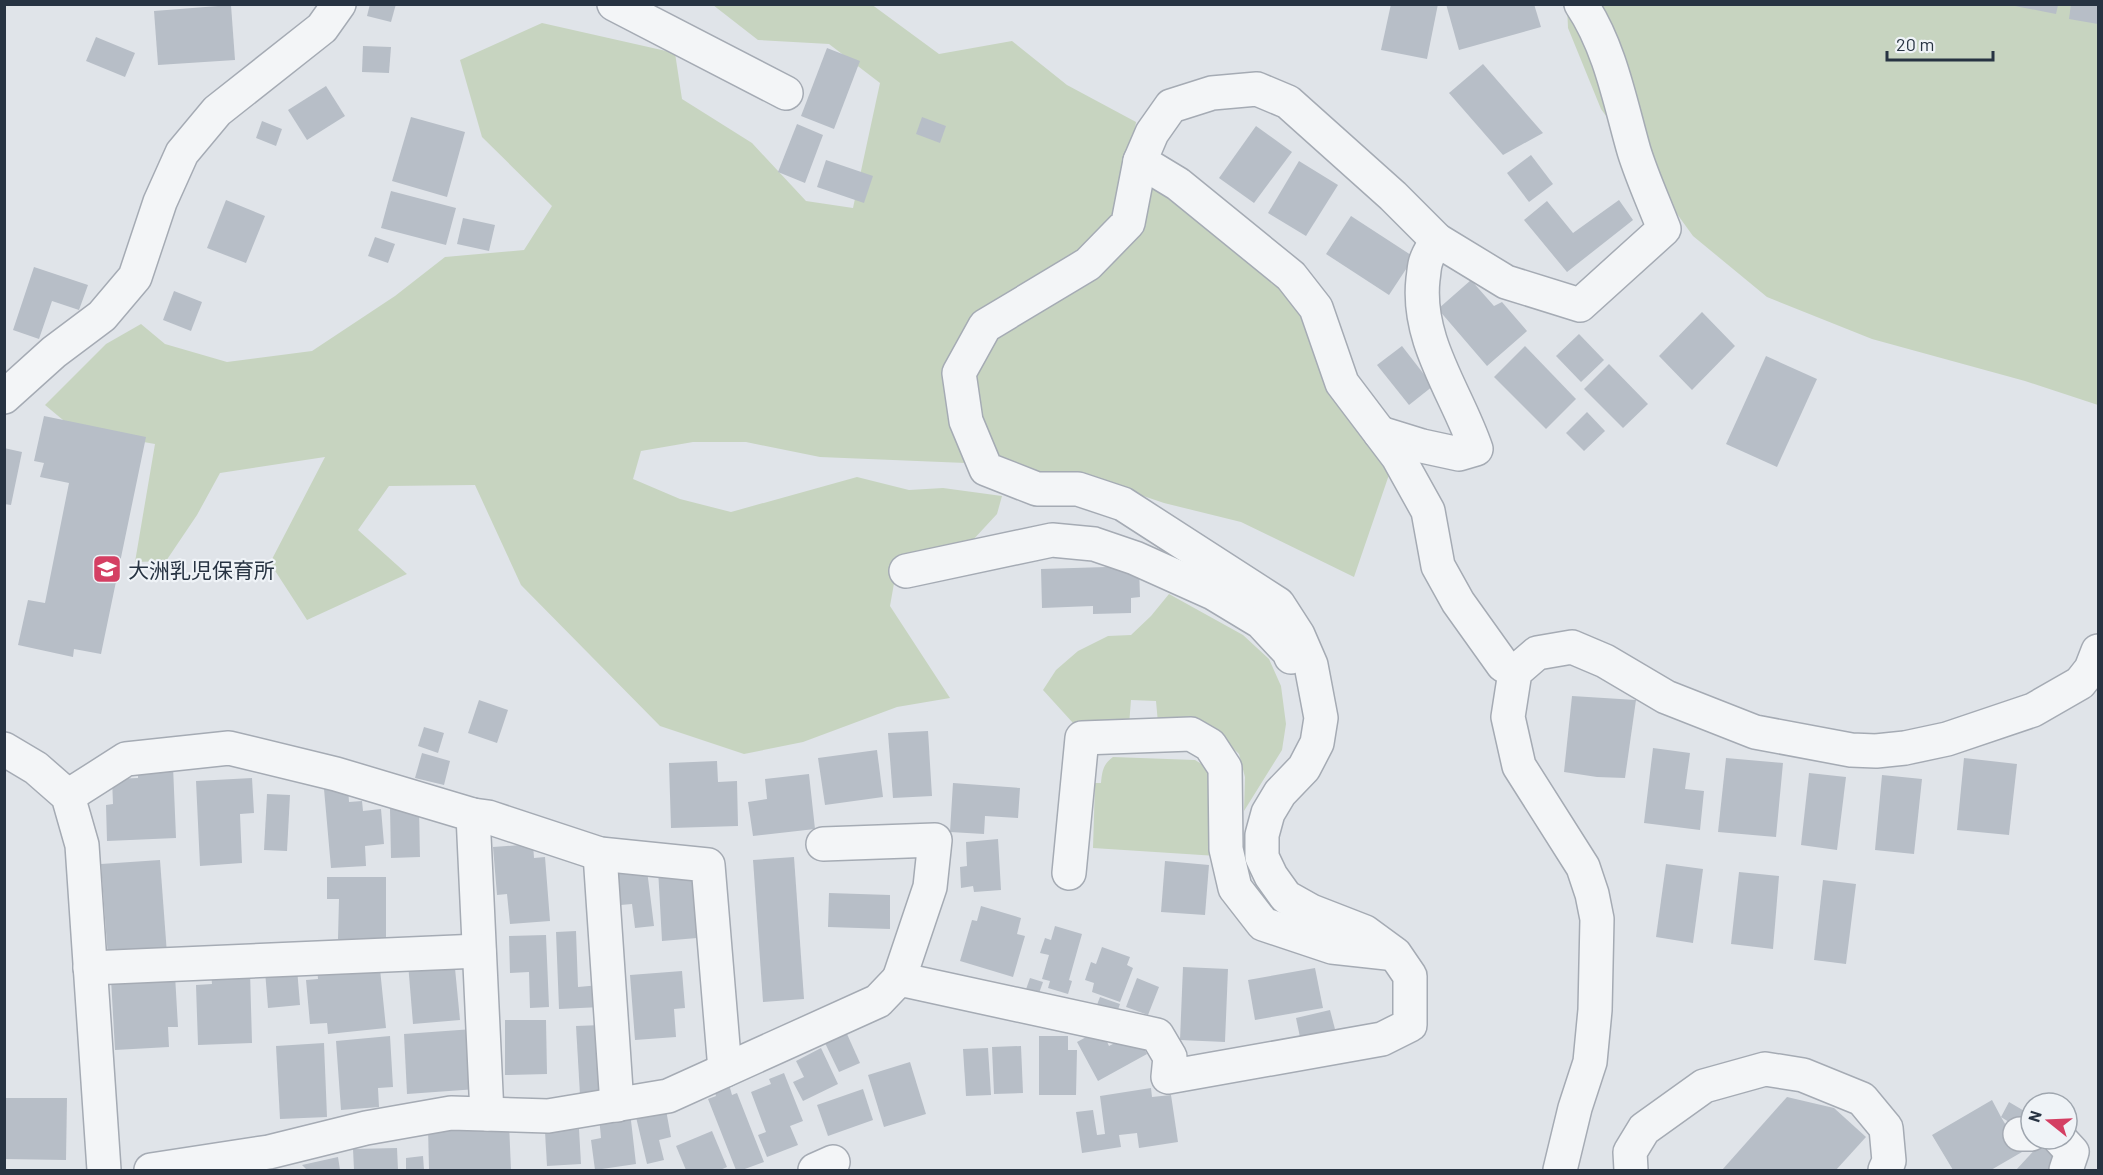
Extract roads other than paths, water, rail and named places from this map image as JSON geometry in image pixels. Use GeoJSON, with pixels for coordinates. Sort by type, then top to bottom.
{"type":"FeatureCollection","features":[{"type":"Feature","properties":{"kind":"street"},"geometry":{"type":"LineString","coordinates":[[4,397],[54,352],[102,316],[135,277],[160,202],[182,153],[217,111],[322,28],[339,4]]}},
{"type":"Feature","properties":{"kind":"street"},"geometry":{"type":"LineString","coordinates":[[614,4],[786,93]]}},
{"type":"Feature","properties":{"kind":"street"},"geometry":{"type":"LineString","coordinates":[[899,979],[1157,1035],[1170,1057],[1168,1077],[1382,1039],[1410,1025],[1410,976],[1395,954],[1365,932],[1311,911],[1286,897],[1271,876],[1262,857],[1262,835],[1268,813],[1280,793],[1304,768],[1317,743],[1321,718],[1311,665],[1298,635],[1278,604],[1123,504],[1078,489],[1038,489],[986,469],[966,422],[960,373],[985,326],[1088,264],[1128,223],[1140,161],[1152,133],[1171,106],[1212,93],[1257,89],[1288,102],[1393,196],[1437,240],[1506,282],[1580,305],[1664,229],[1635,154],[1615,82],[1592,21],[1581,4]]}},
{"type":"Feature","properties":{"kind":"street"},"geometry":{"type":"LineString","coordinates":[[1140,161],[1178,184],[1291,276],[1316,308],[1342,383],[1398,457],[1428,511],[1438,566],[1458,602],[1503,665],[1515,672]]}},
{"type":"Feature","properties":{"kind":"street"},"geometry":{"type":"LineString","coordinates":[[1380,433],[1459,454],[1476,449],[1437,360],[1425,324],[1421,297],[1425,261],[1437,240]]}},
{"type":"Feature","properties":{"kind":"street"},"geometry":{"type":"LineString","coordinates":[[906,572],[1052,540],[1094,544],[1135,558],[1213,593],[1261,622],[1289,652],[1321,718]]}},
{"type":"Feature","properties":{"kind":"street"},"geometry":{"type":"LineString","coordinates":[[1560,1170],[1575,1108],[1590,1062],[1595,1010],[1597,919],[1583,867],[1519,766],[1508,717],[1515,672],[1537,653],[1572,647],[1605,662],[1666,697],[1755,732],[1842,749],[1876,751],[1905,748],[1947,739],[2033,710],[2080,683],[2091,669],[2098,651]]}},
{"type":"Feature","properties":{"kind":"street"},"geometry":{"type":"LineString","coordinates":[[1069,873],[1082,738],[1191,734],[1210,745],[1225,768],[1226,849],[1236,888],[1263,924],[1332,947],[1395,954]]}},
{"type":"Feature","properties":{"kind":"street"},"geometry":{"type":"LineString","coordinates":[[4,748],[36,768],[68,796],[82,845],[104,1170]]}},
{"type":"Feature","properties":{"kind":"street"},"geometry":{"type":"LineString","coordinates":[[68,796],[126,759],[229,748],[336,774],[473,815],[488,817],[600,854],[708,865],[725,1070]]}},
{"type":"Feature","properties":{"kind":"street"},"geometry":{"type":"LineString","coordinates":[[473,815],[487,1114]]}},
{"type":"Feature","properties":{"kind":"street"},"geometry":{"type":"LineString","coordinates":[[150,1170],[276,1161],[366,1128],[451,1113],[549,1116],[668,1096],[878,1001],[899,979],[930,887],[935,840],[823,844]]}},
{"type":"Feature","properties":{"kind":"street"},"geometry":{"type":"LineString","coordinates":[[600,854],[617,1105]]}},
{"type":"Feature","properties":{"kind":"street"},"geometry":{"type":"LineString","coordinates":[[90,968],[479,951]]}},
{"type":"Feature","properties":{"kind":"street"},"geometry":{"type":"LineString","coordinates":[[1631,1170],[1630,1152],[1644,1128],[1704,1086],[1765,1070],[1803,1075],[1862,1099],[1886,1128],[1889,1161],[1885,1170]]}},
{"type":"Feature","properties":{"kind":"street"},"geometry":{"type":"LineString","coordinates":[[2066,1170],[2071,1151]]}},
{"type":"Feature","properties":{"kind":"place","name":"大洲乳児保育所"},"geometry":{"type":"Point","coordinates":[107,569]}}]}
